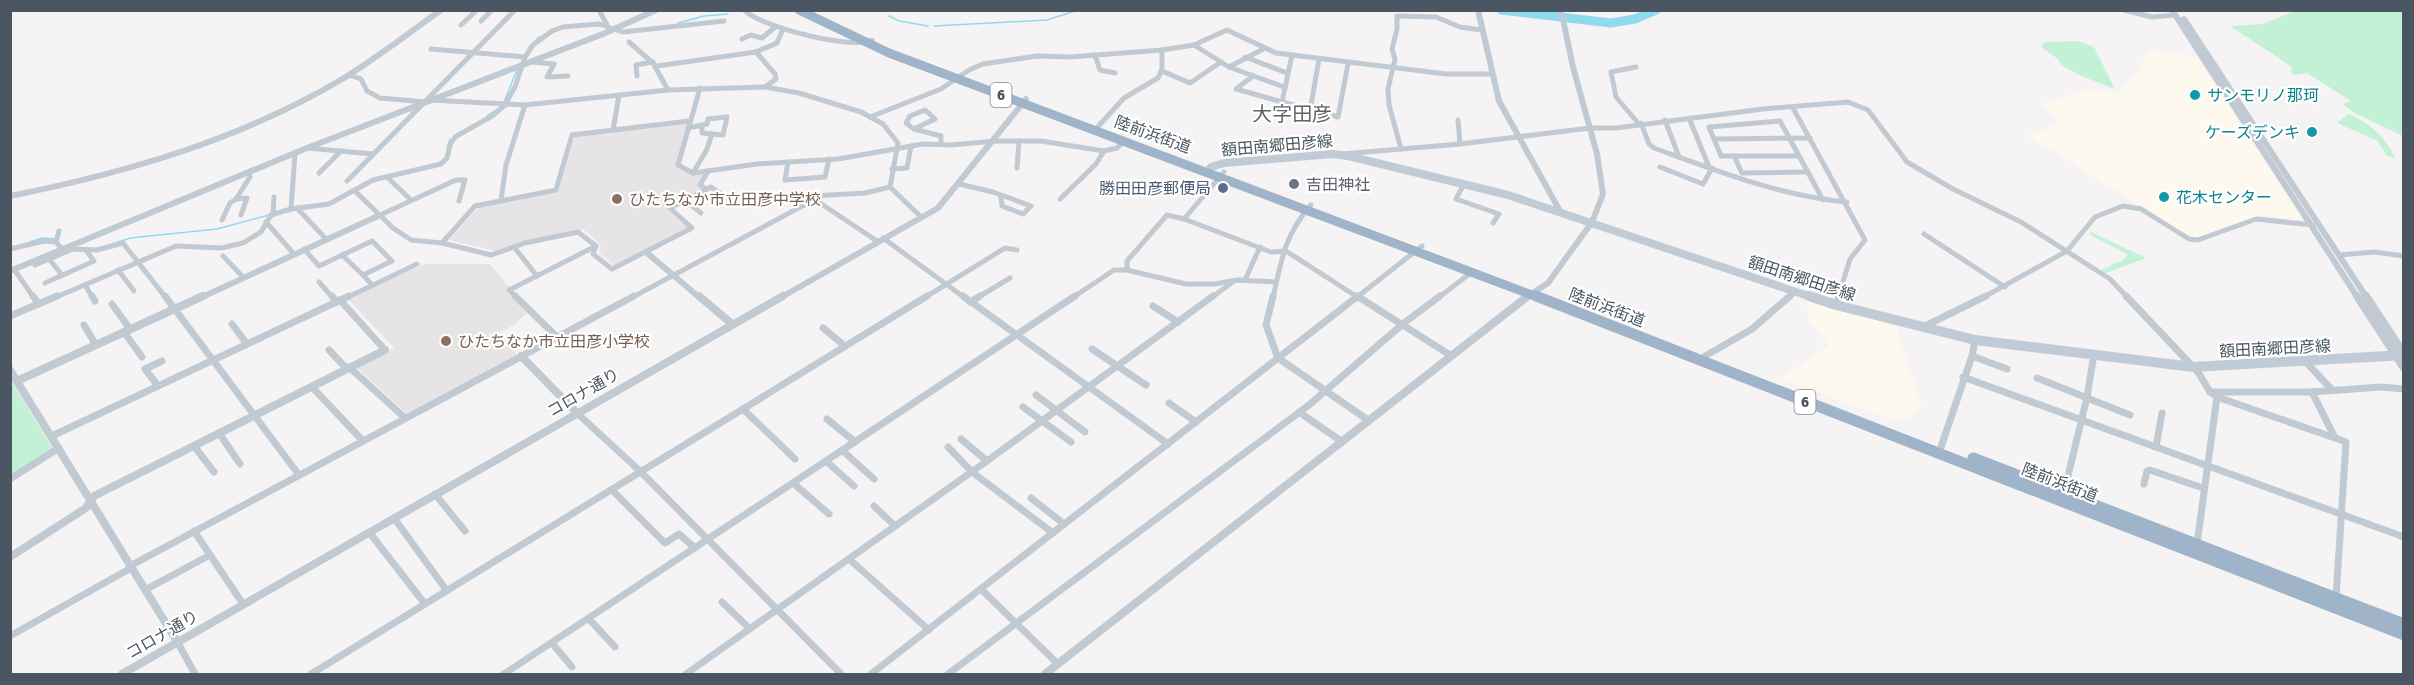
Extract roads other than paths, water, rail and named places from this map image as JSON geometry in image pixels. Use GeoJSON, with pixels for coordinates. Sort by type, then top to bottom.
{"type":"FeatureCollection","features":[{"type":"Feature","properties":{"kind":"highway","name":"陸前浜街道"},"geometry":{"type":"LineString","coordinates":[[799,10],[960,77],[1419,248],[1541,291],[2403,624]]}},
{"type":"Feature","properties":{"kind":"highway","name":"陸前浜街道"},"geometry":{"type":"LineString","coordinates":[[811,10],[869,41]]}},
{"type":"Feature","properties":{"kind":"highway","name":"陸前浜街道"},"geometry":{"type":"LineString","coordinates":[[1097,128],[1124,141],[1209,169]]}},
{"type":"Feature","properties":{"kind":"highway","name":"陸前浜街道"},"geometry":{"type":"LineString","coordinates":[[1419,248],[1472,272],[2403,634]]}},
{"type":"Feature","properties":{"kind":"main road","name":"額田南郷田彦線"},"geometry":{"type":"LineString","coordinates":[[1209,169],[1224,163],[1339,154],[1508,195],[1836,305],[1923,328],[2004,345],[2193,367],[2401,355]]}},
{"type":"Feature","properties":{"kind":"street"},"geometry":{"type":"LineString","coordinates":[[10,196],[95,179],[162,158],[245,127],[303,101],[349,75],[441,10]]}},
{"type":"Feature","properties":{"kind":"street"},"geometry":{"type":"LineString","coordinates":[[461,26],[477,10]]}},
{"type":"Feature","properties":{"kind":"street"},"geometry":{"type":"LineString","coordinates":[[481,21],[492,10]]}},
{"type":"Feature","properties":{"kind":"street"},"geometry":{"type":"LineString","coordinates":[[347,181],[429,101],[515,10]]}},
{"type":"Feature","properties":{"kind":"street"},"geometry":{"type":"LineString","coordinates":[[599,10],[610,27]]}},
{"type":"Feature","properties":{"kind":"street"},"geometry":{"type":"LineString","coordinates":[[527,60],[656,10]]}},
{"type":"Feature","properties":{"kind":"street"},"geometry":{"type":"LineString","coordinates":[[744,10],[753,19],[783,29],[869,41]]}},
{"type":"Feature","properties":{"kind":"street"},"geometry":{"type":"LineString","coordinates":[[2124,10],[2152,17],[2177,12]]}},
{"type":"Feature","properties":{"kind":"street"},"geometry":{"type":"LineString","coordinates":[[1045,675],[1450,355],[1529,294],[1541,291],[1592,222],[1603,194],[1598,154],[1561,11]]}},
{"type":"Feature","properties":{"kind":"street"},"geometry":{"type":"LineString","coordinates":[[1478,12],[1499,100],[1560,211]]}},
{"type":"Feature","properties":{"kind":"street"},"geometry":{"type":"LineString","coordinates":[[2177,12],[2312,225],[2401,355]]}},
{"type":"Feature","properties":{"kind":"street"},"geometry":{"type":"LineString","coordinates":[[2177,12],[2339,255],[2401,355],[2403,368]]}},
{"type":"Feature","properties":{"kind":"street"},"geometry":{"type":"LineString","coordinates":[[1401,149],[1389,105],[1388,89],[1395,59],[1392,49],[1397,29],[1397,16],[1436,17],[1460,27],[1481,30]]}},
{"type":"Feature","properties":{"kind":"street"},"geometry":{"type":"LineString","coordinates":[[39,304],[13,270],[307,148],[521,66],[527,60],[533,45],[552,31],[574,26],[610,27],[623,32],[724,21]]}},
{"type":"Feature","properties":{"kind":"street"},"geometry":{"type":"LineString","coordinates":[[742,39],[751,35],[762,38],[775,27]]}},
{"type":"Feature","properties":{"kind":"street"},"geometry":{"type":"LineString","coordinates":[[637,76],[636,65],[756,52],[777,43],[783,29]]}},
{"type":"Feature","properties":{"kind":"street"},"geometry":{"type":"LineString","coordinates":[[870,117],[941,88],[974,68],[990,63],[1037,56],[1162,50],[1194,45],[1230,29],[1276,53],[1348,64],[1446,74],[1492,74]]}},
{"type":"Feature","properties":{"kind":"street"},"geometry":{"type":"LineString","coordinates":[[629,42],[638,47],[655,64],[668,90]]}},
{"type":"Feature","properties":{"kind":"street"},"geometry":{"type":"LineString","coordinates":[[1194,45],[1229,67],[1284,87]]}},
{"type":"Feature","properties":{"kind":"street"},"geometry":{"type":"LineString","coordinates":[[1229,67],[1265,48]]}},
{"type":"Feature","properties":{"kind":"street"},"geometry":{"type":"LineString","coordinates":[[431,49],[474,52],[554,64],[547,77],[568,76]]}},
{"type":"Feature","properties":{"kind":"street"},"geometry":{"type":"LineString","coordinates":[[1097,128],[1124,98],[1158,78],[1162,71],[1162,50]]}},
{"type":"Feature","properties":{"kind":"street"},"geometry":{"type":"LineString","coordinates":[[756,52],[775,74],[776,79],[765,87]]}},
{"type":"Feature","properties":{"kind":"street"},"geometry":{"type":"LineString","coordinates":[[1095,55],[1100,70],[1114,74]]}},
{"type":"Feature","properties":{"kind":"street"},"geometry":{"type":"LineString","coordinates":[[1282,102],[1292,55]]}},
{"type":"Feature","properties":{"kind":"street"},"geometry":{"type":"LineString","coordinates":[[1245,57],[1287,73]]}},
{"type":"Feature","properties":{"kind":"street"},"geometry":{"type":"LineString","coordinates":[[1310,111],[1319,59]]}},
{"type":"Feature","properties":{"kind":"street"},"geometry":{"type":"LineString","coordinates":[[1162,71],[1190,83],[1221,63]]}},
{"type":"Feature","properties":{"kind":"street"},"geometry":{"type":"LineString","coordinates":[[1253,76],[1236,89],[1338,117],[1348,64]]}},
{"type":"Feature","properties":{"kind":"street"},"geometry":{"type":"LineString","coordinates":[[10,316],[176,246],[202,248],[240,244],[261,232],[273,214],[294,208],[329,204],[374,180],[445,162],[455,137],[492,116],[505,105],[515,87],[521,66]]}},
{"type":"Feature","properties":{"kind":"street"},"geometry":{"type":"LineString","coordinates":[[1636,68],[1611,72],[1616,97],[1639,123],[1649,144],[1654,148],[1750,183],[1823,200],[1847,202]]}},
{"type":"Feature","properties":{"kind":"street"},"geometry":{"type":"LineString","coordinates":[[349,75],[360,77],[365,82],[367,91],[380,98],[505,105],[700,88],[765,87],[800,93],[870,117],[883,124],[898,143],[890,187]]}},
{"type":"Feature","properties":{"kind":"street"},"geometry":{"type":"LineString","coordinates":[[700,88],[678,165],[693,173],[829,159],[911,146],[1041,141],[1104,151],[1118,148],[1124,141]]}},
{"type":"Feature","properties":{"kind":"street"},"geometry":{"type":"LineString","coordinates":[[613,130],[619,95]]}},
{"type":"Feature","properties":{"kind":"street","name":"コロナ通り"},"geometry":{"type":"LineString","coordinates":[[122,675],[938,208],[1024,101]]}},
{"type":"Feature","properties":{"kind":"street"},"geometry":{"type":"LineString","coordinates":[[1339,154],[1460,144],[1590,128],[1616,128],[1639,123],[1762,109],[1848,102],[1859,105],[1868,110],[1907,162],[1953,189],[2021,222],[2110,279],[2193,367],[2210,392],[2346,442],[2336,598]]}},
{"type":"Feature","properties":{"kind":"street"},"geometry":{"type":"LineString","coordinates":[[501,200],[506,165],[525,105]]}},
{"type":"Feature","properties":{"kind":"street"},"geometry":{"type":"LineString","coordinates":[[1793,108],[1847,202],[1865,240],[1850,258],[1836,305]]}},
{"type":"Feature","properties":{"kind":"street"},"geometry":{"type":"LineString","coordinates":[[913,129],[935,119],[925,110],[910,116],[906,123],[913,129],[941,136],[941,144]]}},
{"type":"Feature","properties":{"kind":"street"},"geometry":{"type":"LineString","coordinates":[[442,243],[475,206],[556,190],[572,135],[688,125],[702,127],[707,124],[708,118],[728,117],[723,135],[702,133],[702,127]]}},
{"type":"Feature","properties":{"kind":"street"},"geometry":{"type":"LineString","coordinates":[[1689,118],[1711,168]]}},
{"type":"Feature","properties":{"kind":"street"},"geometry":{"type":"LineString","coordinates":[[1458,120],[1460,144]]}},
{"type":"Feature","properties":{"kind":"street"},"geometry":{"type":"LineString","coordinates":[[1665,120],[1679,157]]}},
{"type":"Feature","properties":{"kind":"street"},"geometry":{"type":"LineString","coordinates":[[1798,156],[1721,156],[1709,127],[1778,121],[1790,138],[1823,200]]}},
{"type":"Feature","properties":{"kind":"street"},"geometry":{"type":"LineString","coordinates":[[693,173],[707,149],[712,134]]}},
{"type":"Feature","properties":{"kind":"street"},"geometry":{"type":"LineString","coordinates":[[1714,139],[1810,138]]}},
{"type":"Feature","properties":{"kind":"street"},"geometry":{"type":"LineString","coordinates":[[1017,168],[1019,141]]}},
{"type":"Feature","properties":{"kind":"street"},"geometry":{"type":"LineString","coordinates":[[892,169],[907,168],[911,146]]}},
{"type":"Feature","properties":{"kind":"street"},"geometry":{"type":"LineString","coordinates":[[307,148],[373,154]]}},
{"type":"Feature","properties":{"kind":"street"},"geometry":{"type":"LineString","coordinates":[[319,173],[341,151]]}},
{"type":"Feature","properties":{"kind":"street"},"geometry":{"type":"LineString","coordinates":[[1060,199],[1096,164],[1104,151]]}},
{"type":"Feature","properties":{"kind":"street"},"geometry":{"type":"LineString","coordinates":[[295,153],[294,208],[326,239]]}},
{"type":"Feature","properties":{"kind":"street"},"geometry":{"type":"LineString","coordinates":[[1734,156],[1742,173],[1808,172]]}},
{"type":"Feature","properties":{"kind":"street"},"geometry":{"type":"LineString","coordinates":[[789,162],[785,180],[825,177],[829,159]]}},
{"type":"Feature","properties":{"kind":"street"},"geometry":{"type":"LineString","coordinates":[[1660,167],[1703,184],[1711,168]]}},
{"type":"Feature","properties":{"kind":"street"},"geometry":{"type":"LineString","coordinates":[[706,189],[700,185],[708,171]]}},
{"type":"Feature","properties":{"kind":"street"},"geometry":{"type":"LineString","coordinates":[[222,220],[250,177],[249,172]]}},
{"type":"Feature","properties":{"kind":"street"},"geometry":{"type":"LineString","coordinates":[[1184,219],[1223,174]]}},
{"type":"Feature","properties":{"kind":"street"},"geometry":{"type":"LineString","coordinates":[[387,177],[411,200]]}},
{"type":"Feature","properties":{"kind":"street"},"geometry":{"type":"LineString","coordinates":[[17,381],[411,200],[456,180],[465,180],[459,201]]}},
{"type":"Feature","properties":{"kind":"street"},"geometry":{"type":"LineString","coordinates":[[959,184],[1001,195],[1031,206],[1023,214],[1002,206],[1001,195]]}},
{"type":"Feature","properties":{"kind":"street"},"geometry":{"type":"LineString","coordinates":[[1464,184],[1456,199],[1499,214],[1493,223]]}},
{"type":"Feature","properties":{"kind":"street"},"geometry":{"type":"LineString","coordinates":[[596,246],[593,254],[612,269],[692,228],[670,208],[711,187],[721,194]]}},
{"type":"Feature","properties":{"kind":"street"},"geometry":{"type":"LineString","coordinates":[[778,198],[865,193],[890,187]]}},
{"type":"Feature","properties":{"kind":"street"},"geometry":{"type":"LineString","coordinates":[[890,187],[921,217]]}},
{"type":"Feature","properties":{"kind":"street"},"geometry":{"type":"LineString","coordinates":[[355,191],[378,216],[411,240],[442,243],[492,255],[514,247],[578,232],[596,246]]}},
{"type":"Feature","properties":{"kind":"street"},"geometry":{"type":"LineString","coordinates":[[10,636],[194,531],[821,195]]}},
{"type":"Feature","properties":{"kind":"street"},"geometry":{"type":"LineString","coordinates":[[273,214],[274,197]]}},
{"type":"Feature","properties":{"kind":"street"},"geometry":{"type":"LineString","coordinates":[[236,199],[247,198],[241,215]]}},
{"type":"Feature","properties":{"kind":"street"},"geometry":{"type":"LineString","coordinates":[[814,199],[946,284],[1168,444]]}},
{"type":"Feature","properties":{"kind":"street"},"geometry":{"type":"LineString","coordinates":[[685,200],[701,213]]}},
{"type":"Feature","properties":{"kind":"street"},"geometry":{"type":"LineString","coordinates":[[1923,328],[1924,324],[2005,286],[2067,251],[2080,237],[2088,223],[2123,206],[2141,208],[2189,239],[2198,240],[2256,219],[2320,226]]}},
{"type":"Feature","properties":{"kind":"street"},"geometry":{"type":"LineString","coordinates":[[1309,207],[1296,222],[1282,253],[1266,325],[1278,358],[1368,420]]}},
{"type":"Feature","properties":{"kind":"street"},"geometry":{"type":"LineString","coordinates":[[1126,270],[1127,261],[1167,215],[1184,219],[1271,252],[1286,251],[1450,355]]}},
{"type":"Feature","properties":{"kind":"street"},"geometry":{"type":"LineString","coordinates":[[266,222],[294,254]]}},
{"type":"Feature","properties":{"kind":"street"},"geometry":{"type":"LineString","coordinates":[[1924,234],[2005,286]]}},
{"type":"Feature","properties":{"kind":"street"},"geometry":{"type":"LineString","coordinates":[[10,249],[57,238],[62,249]]}},
{"type":"Feature","properties":{"kind":"street"},"geometry":{"type":"LineString","coordinates":[[304,249],[319,266],[372,241],[392,261],[363,275]]}},
{"type":"Feature","properties":{"kind":"street"},"geometry":{"type":"LineString","coordinates":[[35,265],[73,249],[102,249],[123,243],[140,261],[299,475]]}},
{"type":"Feature","properties":{"kind":"street"},"geometry":{"type":"LineString","coordinates":[[557,337],[509,290],[596,246]]}},
{"type":"Feature","properties":{"kind":"street"},"geometry":{"type":"LineString","coordinates":[[514,247],[537,276]]}},
{"type":"Feature","properties":{"kind":"street"},"geometry":{"type":"LineString","coordinates":[[1245,279],[1249,275],[1260,247]]}},
{"type":"Feature","properties":{"kind":"street"},"geometry":{"type":"LineString","coordinates":[[311,675],[1005,248],[1017,250]]}},
{"type":"Feature","properties":{"kind":"street"},"geometry":{"type":"LineString","coordinates":[[871,675],[1419,248]]}},
{"type":"Feature","properties":{"kind":"street"},"geometry":{"type":"LineString","coordinates":[[45,283],[94,261],[86,250]]}},
{"type":"Feature","properties":{"kind":"street"},"geometry":{"type":"LineString","coordinates":[[646,252],[732,324]]}},
{"type":"Feature","properties":{"kind":"street"},"geometry":{"type":"LineString","coordinates":[[2339,255],[2374,252],[2403,256]]}},
{"type":"Feature","properties":{"kind":"street"},"geometry":{"type":"LineString","coordinates":[[342,255],[372,285]]}},
{"type":"Feature","properties":{"kind":"street"},"geometry":{"type":"LineString","coordinates":[[223,256],[243,277]]}},
{"type":"Feature","properties":{"kind":"street"},"geometry":{"type":"LineString","coordinates":[[49,259],[62,275]]}},
{"type":"Feature","properties":{"kind":"street"},"geometry":{"type":"LineString","coordinates":[[52,436],[417,264]]}},
{"type":"Feature","properties":{"kind":"street"},"geometry":{"type":"LineString","coordinates":[[118,270],[134,291]]}},
{"type":"Feature","properties":{"kind":"street"},"geometry":{"type":"LineString","coordinates":[[504,675],[1114,270],[1126,270],[1186,284],[1215,284],[1245,279],[1275,282]]}},
{"type":"Feature","properties":{"kind":"street"},"geometry":{"type":"LineString","coordinates":[[948,675],[1299,412],[1402,325],[1472,272]]}},
{"type":"Feature","properties":{"kind":"street"},"geometry":{"type":"LineString","coordinates":[[970,302],[1010,278]]}},
{"type":"Feature","properties":{"kind":"street"},"geometry":{"type":"LineString","coordinates":[[686,675],[1237,280]]}},
{"type":"Feature","properties":{"kind":"street"},"geometry":{"type":"LineString","coordinates":[[10,557],[86,508],[89,500],[385,350],[319,282]]}},
{"type":"Feature","properties":{"kind":"street"},"geometry":{"type":"LineString","coordinates":[[85,285],[95,301]]}},
{"type":"Feature","properties":{"kind":"street"},"geometry":{"type":"LineString","coordinates":[[1705,356],[1752,329],[1795,292]]}},
{"type":"Feature","properties":{"kind":"street"},"geometry":{"type":"LineString","coordinates":[[112,304],[142,357]]}},
{"type":"Feature","properties":{"kind":"street"},"geometry":{"type":"LineString","coordinates":[[1153,306],[1178,322]]}},
{"type":"Feature","properties":{"kind":"street"},"geometry":{"type":"LineString","coordinates":[[232,324],[248,344]]}},
{"type":"Feature","properties":{"kind":"street"},"geometry":{"type":"LineString","coordinates":[[84,325],[96,345]]}},
{"type":"Feature","properties":{"kind":"street"},"geometry":{"type":"LineString","coordinates":[[823,328],[845,346]]}},
{"type":"Feature","properties":{"kind":"street"},"geometry":{"type":"LineString","coordinates":[[1941,447],[1972,356],[1975,340]]}},
{"type":"Feature","properties":{"kind":"street"},"geometry":{"type":"LineString","coordinates":[[1092,349],[1146,386]]}},
{"type":"Feature","properties":{"kind":"street"},"geometry":{"type":"LineString","coordinates":[[329,350],[405,418]]}},
{"type":"Feature","properties":{"kind":"street"},"geometry":{"type":"LineString","coordinates":[[2064,493],[2087,397],[2094,354]]}},
{"type":"Feature","properties":{"kind":"street"},"geometry":{"type":"LineString","coordinates":[[521,356],[577,413],[641,472],[841,675]]}},
{"type":"Feature","properties":{"kind":"street"},"geometry":{"type":"LineString","coordinates":[[1972,356],[2007,369]]}},
{"type":"Feature","properties":{"kind":"street"},"geometry":{"type":"LineString","coordinates":[[158,386],[145,369],[162,361]]}},
{"type":"Feature","properties":{"kind":"street"},"geometry":{"type":"LineString","coordinates":[[2306,362],[2332,390]]}},
{"type":"Feature","properties":{"kind":"street"},"geometry":{"type":"LineString","coordinates":[[10,370],[178,643],[195,675]]}},
{"type":"Feature","properties":{"kind":"street"},"geometry":{"type":"LineString","coordinates":[[1963,377],[2403,537]]}},
{"type":"Feature","properties":{"kind":"street"},"geometry":{"type":"LineString","coordinates":[[2037,378],[2130,415]]}},
{"type":"Feature","properties":{"kind":"street"},"geometry":{"type":"LineString","coordinates":[[312,387],[363,441]]}},
{"type":"Feature","properties":{"kind":"street"},"geometry":{"type":"LineString","coordinates":[[2210,392],[2312,392],[2381,387],[2403,389]]}},
{"type":"Feature","properties":{"kind":"street"},"geometry":{"type":"LineString","coordinates":[[2312,392],[2335,438]]}},
{"type":"Feature","properties":{"kind":"street"},"geometry":{"type":"LineString","coordinates":[[1036,395],[1085,432]]}},
{"type":"Feature","properties":{"kind":"street"},"geometry":{"type":"LineString","coordinates":[[2197,544],[2217,396]]}},
{"type":"Feature","properties":{"kind":"street"},"geometry":{"type":"LineString","coordinates":[[1169,404],[1196,422]]}},
{"type":"Feature","properties":{"kind":"street"},"geometry":{"type":"LineString","coordinates":[[1023,407],[1071,442]]}},
{"type":"Feature","properties":{"kind":"street"},"geometry":{"type":"LineString","coordinates":[[743,409],[795,459]]}},
{"type":"Feature","properties":{"kind":"street"},"geometry":{"type":"LineString","coordinates":[[1299,412],[1341,441]]}},
{"type":"Feature","properties":{"kind":"street"},"geometry":{"type":"LineString","coordinates":[[2157,447],[2162,414]]}},
{"type":"Feature","properties":{"kind":"street"},"geometry":{"type":"LineString","coordinates":[[827,419],[855,442]]}},
{"type":"Feature","properties":{"kind":"street"},"geometry":{"type":"LineString","coordinates":[[219,433],[240,464]]}},
{"type":"Feature","properties":{"kind":"street"},"geometry":{"type":"LineString","coordinates":[[961,439],[987,461]]}},
{"type":"Feature","properties":{"kind":"street"},"geometry":{"type":"LineString","coordinates":[[194,446],[214,472]]}},
{"type":"Feature","properties":{"kind":"street"},"geometry":{"type":"LineString","coordinates":[[948,447],[972,472],[1053,533]]}},
{"type":"Feature","properties":{"kind":"street"},"geometry":{"type":"LineString","coordinates":[[10,479],[59,448]]}},
{"type":"Feature","properties":{"kind":"street"},"geometry":{"type":"LineString","coordinates":[[842,450],[874,479]]}},
{"type":"Feature","properties":{"kind":"street"},"geometry":{"type":"LineString","coordinates":[[826,461],[854,486]]}},
{"type":"Feature","properties":{"kind":"street"},"geometry":{"type":"LineString","coordinates":[[2144,484],[2147,471],[2150,470],[2203,488]]}},
{"type":"Feature","properties":{"kind":"street"},"geometry":{"type":"LineString","coordinates":[[793,483],[829,514]]}},
{"type":"Feature","properties":{"kind":"street"},"geometry":{"type":"LineString","coordinates":[[612,490],[665,543],[679,534],[695,548]]}},
{"type":"Feature","properties":{"kind":"street"},"geometry":{"type":"LineString","coordinates":[[435,494],[465,531]]}},
{"type":"Feature","properties":{"kind":"street"},"geometry":{"type":"LineString","coordinates":[[1031,498],[1065,524]]}},
{"type":"Feature","properties":{"kind":"street"},"geometry":{"type":"LineString","coordinates":[[874,506],[896,526]]}},
{"type":"Feature","properties":{"kind":"street"},"geometry":{"type":"LineString","coordinates":[[394,518],[447,591]]}},
{"type":"Feature","properties":{"kind":"street"},"geometry":{"type":"LineString","coordinates":[[194,531],[243,604]]}},
{"type":"Feature","properties":{"kind":"street"},"geometry":{"type":"LineString","coordinates":[[369,532],[425,604]]}},
{"type":"Feature","properties":{"kind":"street"},"geometry":{"type":"LineString","coordinates":[[145,590],[210,555]]}},
{"type":"Feature","properties":{"kind":"street"},"geometry":{"type":"LineString","coordinates":[[849,559],[929,630]]}},
{"type":"Feature","properties":{"kind":"street"},"geometry":{"type":"LineString","coordinates":[[981,589],[1058,664]]}},
{"type":"Feature","properties":{"kind":"street"},"geometry":{"type":"LineString","coordinates":[[722,602],[750,629]]}},
{"type":"Feature","properties":{"kind":"street"},"geometry":{"type":"LineString","coordinates":[[589,619],[615,647]]}},
{"type":"Feature","properties":{"kind":"street"},"geometry":{"type":"LineString","coordinates":[[552,643],[572,666]]}},
{"type":"Feature","properties":{"kind":"waterway"},"geometry":{"type":"LineString","coordinates":[[1501,10],[1611,23],[1635,19],[1656,10]]}},
{"type":"Feature","properties":{"kind":"waterway"},"geometry":{"type":"LineString","coordinates":[[934,26],[1047,20],[1075,11]]}},
{"type":"Feature","properties":{"kind":"waterway"},"geometry":{"type":"LineString","coordinates":[[678,23],[704,16],[728,14]]}},
{"type":"Feature","properties":{"kind":"waterway"},"geometry":{"type":"LineString","coordinates":[[889,16],[899,21],[928,26]]}},
{"type":"Feature","properties":{"kind":"waterway"},"geometry":{"type":"LineString","coordinates":[[528,48],[539,37]]}},
{"type":"Feature","properties":{"kind":"waterway"},"geometry":{"type":"LineString","coordinates":[[504,102],[517,70]]}},
{"type":"Feature","properties":{"kind":"waterway"},"geometry":{"type":"LineString","coordinates":[[487,116],[496,110]]}},
{"type":"Feature","properties":{"kind":"waterway"},"geometry":{"type":"LineString","coordinates":[[447,148],[450,139]]}},
{"type":"Feature","properties":{"kind":"waterway"},"geometry":{"type":"LineString","coordinates":[[112,244],[130,238],[217,229],[269,215]]}},
{"type":"Feature","properties":{"kind":"waterway"},"geometry":{"type":"LineString","coordinates":[[30,242],[42,238],[55,239]]}},
{"type":"Feature","properties":{"kind":"place","name":"サンモリノ那珂"},"geometry":{"type":"Point","coordinates":[2195,95]}},
{"type":"Feature","properties":{"kind":"place","name":"ケーズデンキ"},"geometry":{"type":"Point","coordinates":[2312,132]}},
{"type":"Feature","properties":{"kind":"place","name":"吉田神社"},"geometry":{"type":"Point","coordinates":[1294,184]}},
{"type":"Feature","properties":{"kind":"place","name":"勝田田彦郵便局"},"geometry":{"type":"Point","coordinates":[1223,188]}},
{"type":"Feature","properties":{"kind":"place","name":"花木センター"},"geometry":{"type":"Point","coordinates":[2164,197]}},
{"type":"Feature","properties":{"kind":"place","name":"ひたちなか市立田彦中学校"},"geometry":{"type":"Point","coordinates":[617,199]}},
{"type":"Feature","properties":{"kind":"place","name":"ひたちなか市立田彦小学校"},"geometry":{"type":"Point","coordinates":[446,341]}},
{"type":"Feature","properties":{"kind":"district","name":"大字田彦"},"geometry":{"type":"Point","coordinates":[1292,114]}}]}
